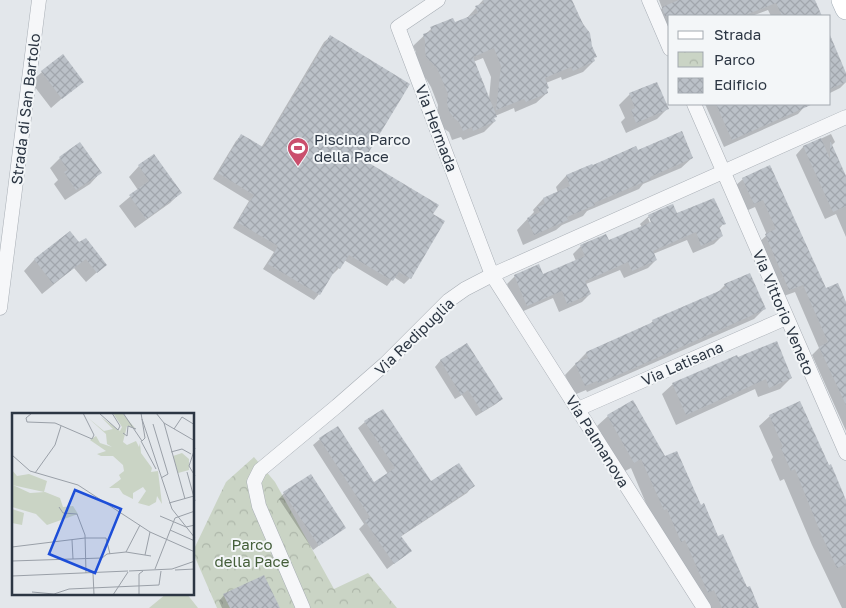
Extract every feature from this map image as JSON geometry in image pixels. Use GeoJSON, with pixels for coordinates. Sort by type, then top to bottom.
{"type":"FeatureCollection","features":[{"type":"Feature","properties":{"kind":"main road"},"geometry":{"type":"LineString","coordinates":[[842,0],[846,9]]}},
{"type":"Feature","properties":{"kind":"street","name":"Strada di San Bartolo"},"geometry":{"type":"LineString","coordinates":[[0,308],[39,0]]}},
{"type":"Feature","properties":{"kind":"street","name":"Via Hermada"},"geometry":{"type":"LineString","coordinates":[[438,0],[398,27],[492,275]]}},
{"type":"Feature","properties":{"kind":"street"},"geometry":{"type":"LineString","coordinates":[[648,0],[668,45]]}},
{"type":"Feature","properties":{"kind":"street"},"geometry":{"type":"LineString","coordinates":[[694,105],[723,171]]}},
{"type":"Feature","properties":{"kind":"street","name":"Via Redipuglia"},"geometry":{"type":"LineString","coordinates":[[303,608],[259,506],[254,482],[260,470],[385,364],[448,301],[465,289],[492,275],[846,117]]}},
{"type":"Feature","properties":{"kind":"street","name":"Via Vittorio Veneto"},"geometry":{"type":"LineString","coordinates":[[723,171],[846,453]]}},
{"type":"Feature","properties":{"kind":"street","name":"Via Palmanova"},"geometry":{"type":"LineString","coordinates":[[492,275],[704,608]]}},
{"type":"Feature","properties":{"kind":"street","name":"Via Latisana"},"geometry":{"type":"LineString","coordinates":[[578,409],[786,318]]}},
{"type":"Feature","properties":{"kind":"green space","name":"Parco della Pace"},"geometry":{"type":"Polygon","coordinates":[[[254,457],[275,482],[334,589],[368,573],[397,608],[217,608],[195,557],[195,547],[226,482],[254,457]]]}},
{"type":"Feature","properties":{"kind":"green space"},"geometry":{"type":"Polygon","coordinates":[[[164,596],[189,596],[198,608],[149,608],[164,596]]]}},
{"type":"Feature","properties":{"kind":"building"},"geometry":{"type":"Polygon","coordinates":[[[483,0],[572,0],[583,24],[590,33],[592,46],[597,57],[594,58],[595,61],[573,71],[571,67],[545,78],[549,88],[547,89],[548,93],[526,102],[524,99],[496,110],[501,66],[494,48],[473,57],[497,117],[494,118],[496,121],[473,131],[472,127],[463,131],[459,122],[449,111],[447,103],[448,94],[437,68],[426,57],[423,34],[432,31],[430,27],[453,18],[455,22],[478,13],[475,6],[484,3],[483,0]]]}},
{"type":"Feature","properties":{"kind":"building"},"geometry":{"type":"Polygon","coordinates":[[[679,0],[815,0],[822,15],[782,15],[776,3],[746,15],[665,16],[662,7],[679,0]]]}},
{"type":"Feature","properties":{"kind":"building","name":"Piscina Parco della Pace"},"geometry":{"type":"Polygon","coordinates":[[[330,35],[410,84],[364,160],[439,205],[433,214],[445,221],[411,279],[399,272],[393,281],[349,255],[340,269],[337,267],[320,295],[268,264],[278,246],[237,222],[254,195],[218,173],[241,134],[263,147],[330,35]]]}},
{"type":"Feature","properties":{"kind":"building"},"geometry":{"type":"Polygon","coordinates":[[[831,37],[846,73],[846,82],[831,89],[831,37]]]}},
{"type":"Feature","properties":{"kind":"building"},"geometry":{"type":"Polygon","coordinates":[[[63,54],[84,82],[62,99],[41,71],[63,54]]]}},
{"type":"Feature","properties":{"kind":"building"},"geometry":{"type":"Polygon","coordinates":[[[657,82],[669,109],[636,123],[631,110],[635,108],[629,93],[657,82]]]}},
{"type":"Feature","properties":{"kind":"building"},"geometry":{"type":"Polygon","coordinates":[[[716,105],[811,105],[732,140],[716,105]]]}},
{"type":"Feature","properties":{"kind":"building"},"geometry":{"type":"Polygon","coordinates":[[[682,131],[693,158],[650,177],[651,179],[594,203],[595,205],[567,217],[568,220],[534,235],[527,218],[540,212],[537,207],[545,204],[543,198],[570,186],[566,175],[636,146],[638,150],[682,131]]]}},
{"type":"Feature","properties":{"kind":"building"},"geometry":{"type":"Polygon","coordinates":[[[821,138],[830,159],[830,140],[846,176],[846,206],[833,212],[803,146],[821,138]]]}},
{"type":"Feature","properties":{"kind":"building"},"geometry":{"type":"Polygon","coordinates":[[[80,142],[102,173],[76,190],[64,172],[68,170],[59,157],[80,142]]]}},
{"type":"Feature","properties":{"kind":"building"},"geometry":{"type":"Polygon","coordinates":[[[154,154],[182,193],[146,219],[129,195],[149,181],[138,165],[154,154]]]}},
{"type":"Feature","properties":{"kind":"building"},"geometry":{"type":"Polygon","coordinates":[[[770,165],[826,288],[838,283],[846,302],[846,405],[819,347],[828,342],[803,285],[789,290],[765,234],[776,229],[763,200],[754,204],[742,178],[770,165]]]}},
{"type":"Feature","properties":{"kind":"building"},"geometry":{"type":"Polygon","coordinates":[[[714,198],[726,224],[719,226],[723,236],[701,246],[696,232],[653,251],[657,260],[632,271],[628,262],[585,281],[591,294],[567,304],[562,291],[527,306],[514,275],[539,264],[543,274],[585,256],[580,245],[606,234],[609,240],[651,222],[648,215],[670,205],[673,204],[677,213],[714,198]]]}},
{"type":"Feature","properties":{"kind":"building"},"geometry":{"type":"Polygon","coordinates":[[[70,231],[79,242],[86,238],[107,265],[97,273],[86,259],[53,284],[34,259],[70,231]]]}},
{"type":"Feature","properties":{"kind":"building"},"geometry":{"type":"Polygon","coordinates":[[[750,273],[766,309],[632,369],[598,383],[597,381],[585,386],[575,363],[588,358],[586,352],[653,322],[652,320],[726,288],[724,284],[750,273]]]}},
{"type":"Feature","properties":{"kind":"building"},"geometry":{"type":"Polygon","coordinates":[[[777,341],[792,378],[769,388],[766,379],[686,415],[672,383],[737,355],[738,357],[777,341]]]}},
{"type":"Feature","properties":{"kind":"building"},"geometry":{"type":"Polygon","coordinates":[[[467,343],[503,399],[482,412],[468,390],[461,395],[440,360],[467,343]]]}},
{"type":"Feature","properties":{"kind":"building"},"geometry":{"type":"Polygon","coordinates":[[[633,400],[665,456],[677,451],[701,505],[704,503],[718,536],[723,534],[747,587],[750,586],[759,608],[722,608],[714,590],[708,593],[685,540],[681,542],[667,509],[664,510],[641,459],[634,463],[607,415],[633,400]]]}},
{"type":"Feature","properties":{"kind":"building"},"geometry":{"type":"Polygon","coordinates":[[[800,401],[829,465],[831,464],[846,500],[846,564],[837,568],[795,469],[791,471],[769,415],[800,401]]]}},
{"type":"Feature","properties":{"kind":"building"},"geometry":{"type":"Polygon","coordinates":[[[383,409],[431,481],[459,463],[475,486],[401,536],[412,551],[394,564],[365,521],[370,517],[319,438],[338,426],[374,482],[395,468],[364,421],[383,409]]]}},
{"type":"Feature","properties":{"kind":"building"},"geometry":{"type":"Polygon","coordinates":[[[311,474],[346,528],[319,546],[283,492],[311,474]]]}},
{"type":"Feature","properties":{"kind":"building"},"geometry":{"type":"Polygon","coordinates":[[[264,575],[280,608],[230,608],[223,594],[264,575]]]}},
{"type":"Feature","properties":{"kind":"place","name":"Piscina Parco della Pace"},"geometry":{"type":"Point","coordinates":[298,167]}}]}
